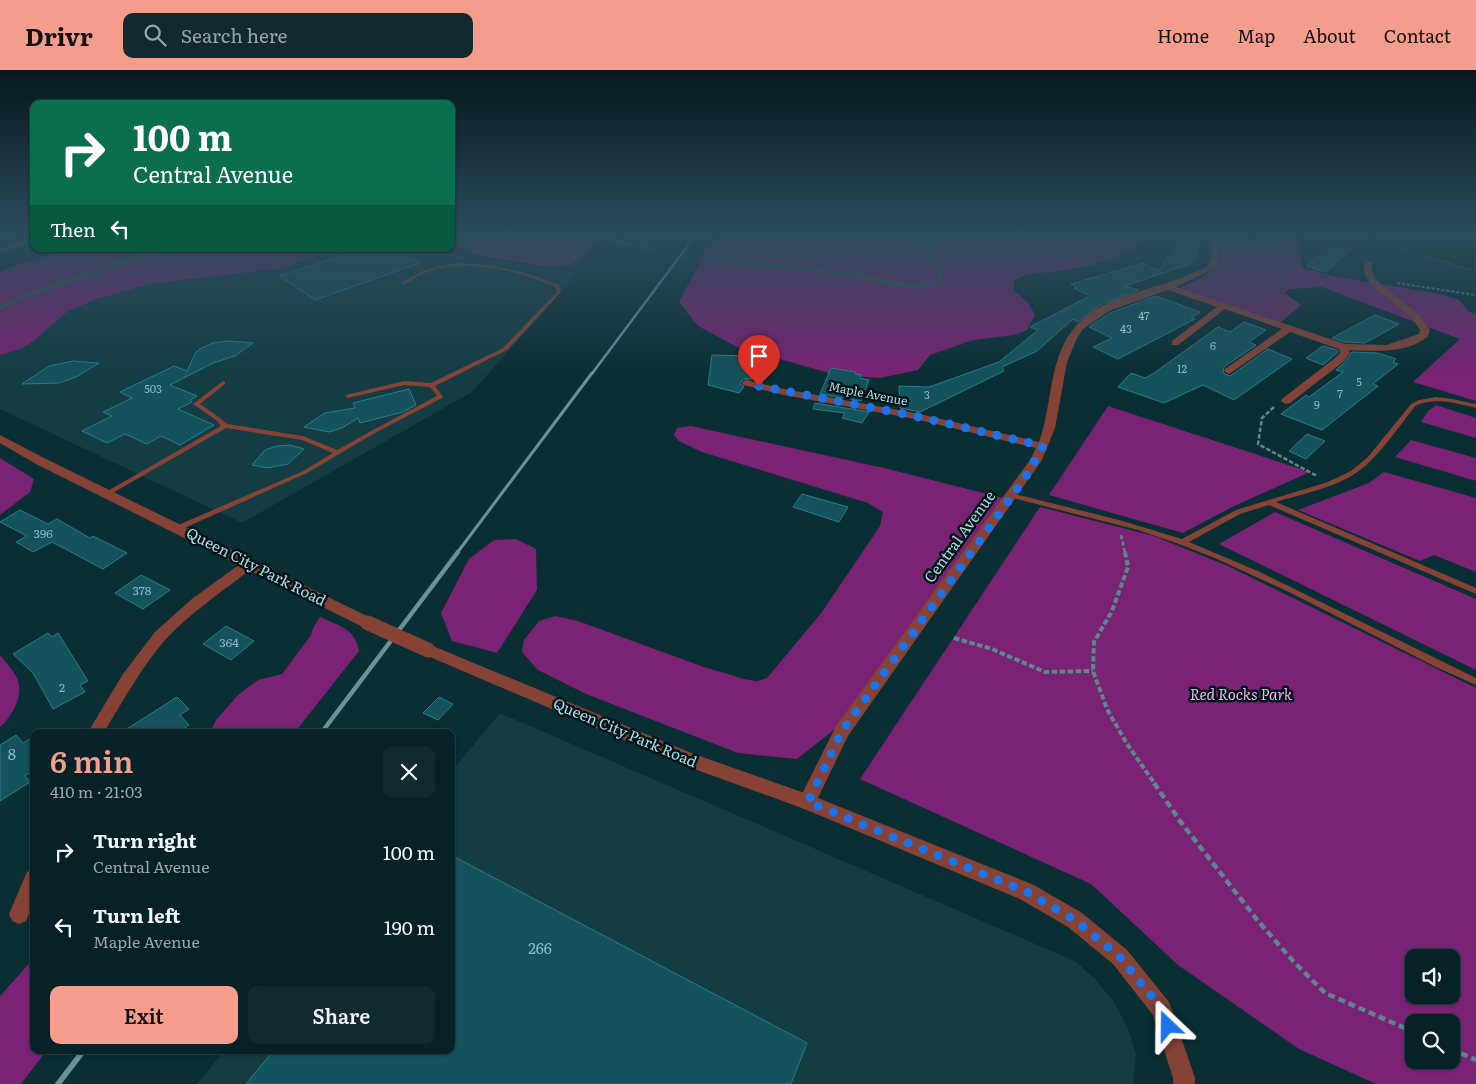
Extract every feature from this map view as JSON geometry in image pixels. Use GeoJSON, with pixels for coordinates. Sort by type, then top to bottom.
{"type":"FeatureCollection","features":[{"type":"Feature","properties":{"kind":"street","name":"Central Avenue"},"geometry":{"type":"LineString","coordinates":[[808,802],[842,731],[1036,460],[1049,428],[1064,355],[1076,333],[1081,326],[1112,307],[1174,283]]}},
{"type":"Feature","properties":{"kind":"street"},"geometry":{"type":"LineString","coordinates":[[1166,286],[1344,347],[1386,348],[1424,336],[1425,330],[1415,316],[1376,283]]}},
{"type":"Feature","properties":{"kind":"street"},"geometry":{"type":"LineString","coordinates":[[1175,343],[1224,306]]}},
{"type":"Feature","properties":{"kind":"street"},"geometry":{"type":"LineString","coordinates":[[1230,371],[1289,328]]}},
{"type":"Feature","properties":{"kind":"street"},"geometry":{"type":"LineString","coordinates":[[1286,400],[1339,360],[1345,353],[1344,347]]}},
{"type":"Feature","properties":{"kind":"street","name":"Maple Avenue"},"geometry":{"type":"LineString","coordinates":[[747,383],[784,392],[915,416],[1043,446]]}},
{"type":"Feature","properties":{"kind":"street","name":"Queen City Park Road"},"geometry":{"type":"LineString","coordinates":[[0,438],[40,461],[368,623],[428,650],[689,760],[808,802],[1027,892],[1075,920],[1120,957],[1162,1009],[1184,1078],[1184,1084]]}},
{"type":"Feature","properties":{"kind":"street"},"geometry":{"type":"LineString","coordinates":[[98,729],[122,688],[150,648],[187,611],[249,564]]}},
{"type":"Feature","properties":{"kind":"street"},"geometry":{"type":"LineString","coordinates":[[20,914],[30,888]]}},
{"type":"Feature","properties":{"kind":"lane"},"geometry":{"type":"LineString","coordinates":[[348,396],[404,382],[432,385],[505,348],[559,292],[557,286],[552,283]]}},
{"type":"Feature","properties":{"kind":"lane"},"geometry":{"type":"LineString","coordinates":[[223,384],[196,404],[225,426],[303,438],[336,452]]}},
{"type":"Feature","properties":{"kind":"lane"},"geometry":{"type":"LineString","coordinates":[[178,528],[305,472],[336,452],[440,397],[432,385]]}},
{"type":"Feature","properties":{"kind":"lane"},"geometry":{"type":"LineString","coordinates":[[1183,542],[1238,512],[1330,483],[1353,472],[1370,458],[1413,405],[1422,400],[1450,400],[1476,406]]}},
{"type":"Feature","properties":{"kind":"lane"},"geometry":{"type":"LineString","coordinates":[[107,494],[225,426]]}},
{"type":"Feature","properties":{"kind":"lane"},"geometry":{"type":"LineString","coordinates":[[1011,495],[1119,522],[1183,542],[1326,607],[1476,682]]}},
{"type":"Feature","properties":{"kind":"lane"},"geometry":{"type":"LineString","coordinates":[[1269,502],[1476,591]]}},
{"type":"Feature","properties":{"kind":"path"},"geometry":{"type":"LineString","coordinates":[[1398,283],[1476,295]]}},
{"type":"Feature","properties":{"kind":"path"},"geometry":{"type":"LineString","coordinates":[[1286,400],[1264,412],[1258,426],[1258,444],[1330,483]]}},
{"type":"Feature","properties":{"kind":"path"},"geometry":{"type":"LineString","coordinates":[[1119,522],[1128,567],[1112,611],[1094,642],[1093,671],[1107,709],[1127,744],[1180,821],[1258,922],[1325,993],[1405,1028]]}},
{"type":"Feature","properties":{"kind":"path"},"geometry":{"type":"LineString","coordinates":[[954,638],[992,649],[1045,672],[1093,671]]}},
{"type":"Feature","properties":{"kind":"path"},"geometry":{"type":"LineString","coordinates":[[1460,1053],[1476,1060]]}},
{"type":"Feature","properties":{"kind":"shaded area"},"geometry":{"type":"Polygon","coordinates":[[[569,283],[472,392],[242,523],[0,409],[0,355],[20,349],[31,343],[68,311],[97,299],[149,284],[569,283]]]}},
{"type":"Feature","properties":{"kind":"shaded area"},"geometry":{"type":"Polygon","coordinates":[[[1189,283],[1287,283],[1289,289],[1285,293],[1301,305],[1280,323],[1177,289],[1189,283]]]}},
{"type":"Feature","properties":{"kind":"shaded area"},"geometry":{"type":"Polygon","coordinates":[[[500,713],[1075,961],[1095,979],[1114,1002],[1128,1028],[1136,1054],[1133,1084],[197,1084],[222,1054],[455,1054],[455,767],[500,713]]]}},
{"type":"Feature","properties":{"kind":"green space"},"geometry":{"type":"Polygon","coordinates":[[[0,283],[155,283],[97,299],[68,311],[31,343],[20,349],[0,355],[0,283]]]}},
{"type":"Feature","properties":{"kind":"green space"},"geometry":{"type":"Polygon","coordinates":[[[689,283],[1014,283],[1014,290],[1029,304],[1035,315],[1027,330],[1014,335],[973,340],[930,355],[918,370],[880,378],[836,375],[737,347],[698,326],[679,302],[689,283]]]}},
{"type":"Feature","properties":{"kind":"green space"},"geometry":{"type":"Polygon","coordinates":[[[1287,283],[1376,283],[1440,294],[1459,300],[1469,312],[1476,314],[1476,401],[1413,382],[1460,339],[1322,287],[1289,289],[1287,283]]]}},
{"type":"Feature","properties":{"kind":"green space"},"geometry":{"type":"Polygon","coordinates":[[[1436,405],[1476,418],[1476,438],[1421,422],[1428,411],[1436,405]]]}},
{"type":"Feature","properties":{"kind":"green space"},"geometry":{"type":"Polygon","coordinates":[[[1108,406],[1310,472],[1232,507],[1183,533],[1049,495],[1108,406]]]}},
{"type":"Feature","properties":{"kind":"green space"},"geometry":{"type":"Polygon","coordinates":[[[691,426],[884,468],[1003,498],[835,729],[797,759],[738,753],[586,694],[538,670],[522,652],[524,640],[539,621],[555,616],[578,621],[701,666],[757,681],[767,678],[822,612],[880,526],[883,512],[868,503],[702,452],[679,441],[674,435],[677,428],[691,426]]]}},
{"type":"Feature","properties":{"kind":"green space"},"geometry":{"type":"Polygon","coordinates":[[[1411,440],[1476,458],[1476,481],[1395,457],[1411,440]]]}},
{"type":"Feature","properties":{"kind":"green space"},"geometry":{"type":"Polygon","coordinates":[[[0,458],[34,479],[30,492],[0,515],[0,458]]]}},
{"type":"Feature","properties":{"kind":"green space"},"geometry":{"type":"Polygon","coordinates":[[[1384,472],[1476,498],[1476,572],[1434,555],[1420,561],[1298,510],[1369,483],[1384,472]]]}},
{"type":"Feature","properties":{"kind":"green space","name":"Red Rocks Park"},"geometry":{"type":"Polygon","coordinates":[[[1040,507],[1154,536],[1228,566],[1476,688],[1476,1084],[1376,1084],[1299,1049],[1178,965],[1091,884],[860,779],[1040,507]]]}},
{"type":"Feature","properties":{"kind":"green space"},"geometry":{"type":"Polygon","coordinates":[[[1275,512],[1476,599],[1476,670],[1219,544],[1275,512]]]}},
{"type":"Feature","properties":{"kind":"green space"},"geometry":{"type":"Polygon","coordinates":[[[516,539],[536,549],[537,590],[497,653],[452,641],[441,613],[469,559],[494,540],[516,539]]]}},
{"type":"Feature","properties":{"kind":"green space"},"geometry":{"type":"Polygon","coordinates":[[[320,617],[340,626],[354,637],[359,651],[297,729],[212,729],[216,720],[239,694],[258,680],[282,674],[311,635],[320,617]]]}},
{"type":"Feature","properties":{"kind":"green space"},"geometry":{"type":"Polygon","coordinates":[[[0,655],[15,674],[18,681],[19,694],[9,718],[0,727],[0,655]]]}},
{"type":"Feature","properties":{"kind":"green space"},"geometry":{"type":"Polygon","coordinates":[[[30,962],[30,1054],[44,1054],[21,1084],[0,1084],[0,996],[30,962]]]}},
{"type":"Feature","properties":{"kind":"building"},"geometry":{"type":"Polygon","coordinates":[[[290,283],[362,283],[315,300],[290,283]]]}},
{"type":"Feature","properties":{"kind":"building"},"geometry":{"type":"Polygon","coordinates":[[[1133,283],[1125,286],[1138,290],[1100,305],[1078,322],[1073,319],[1037,351],[1002,367],[1004,371],[920,412],[900,408],[899,386],[929,387],[999,362],[1038,330],[1030,327],[1090,296],[1074,288],[1076,287],[1071,284],[1133,283]]]}},
{"type":"Feature","properties":{"kind":"building"},"geometry":{"type":"Polygon","coordinates":[[[1156,296],[1200,312],[1191,318],[1195,319],[1118,359],[1093,347],[1112,338],[1089,327],[1110,313],[1156,296]]]}},
{"type":"Feature","properties":{"kind":"building"},"geometry":{"type":"Polygon","coordinates":[[[1375,315],[1399,324],[1365,343],[1345,342],[1332,338],[1375,315]]]}},
{"type":"Feature","properties":{"kind":"building"},"geometry":{"type":"Polygon","coordinates":[[[1244,322],[1266,330],[1249,342],[1256,345],[1224,367],[1223,373],[1230,376],[1268,349],[1292,359],[1234,400],[1203,385],[1164,403],[1118,387],[1131,373],[1145,378],[1154,373],[1218,327],[1230,332],[1244,322]]]}},
{"type":"Feature","properties":{"kind":"building"},"geometry":{"type":"Polygon","coordinates":[[[228,341],[253,343],[235,356],[213,363],[170,385],[197,396],[190,400],[192,402],[178,409],[214,425],[180,445],[161,436],[147,444],[125,434],[107,443],[82,431],[112,416],[103,412],[132,398],[120,392],[174,366],[187,371],[196,352],[200,349],[213,343],[228,341]]]}},
{"type":"Feature","properties":{"kind":"building"},"geometry":{"type":"Polygon","coordinates":[[[1323,346],[1338,352],[1323,365],[1306,358],[1323,346]]]}},
{"type":"Feature","properties":{"kind":"building"},"geometry":{"type":"Polygon","coordinates":[[[751,347],[776,347],[776,366],[764,366],[752,379],[743,379],[740,384],[744,387],[739,393],[708,385],[712,355],[751,356],[751,347]]]}},
{"type":"Feature","properties":{"kind":"building"},"geometry":{"type":"Polygon","coordinates":[[[1352,352],[1378,353],[1396,359],[1393,362],[1398,364],[1373,384],[1378,386],[1322,430],[1281,414],[1306,395],[1309,397],[1343,372],[1336,370],[1352,352]]]}},
{"type":"Feature","properties":{"kind":"building"},"geometry":{"type":"Polygon","coordinates":[[[73,361],[99,363],[76,377],[59,383],[22,384],[49,366],[73,361]]]}},
{"type":"Feature","properties":{"kind":"building"},"geometry":{"type":"Polygon","coordinates":[[[831,368],[856,372],[855,374],[861,375],[860,378],[869,380],[861,401],[820,394],[831,368]]]}},
{"type":"Feature","properties":{"kind":"building"},"geometry":{"type":"Polygon","coordinates":[[[409,389],[416,405],[403,412],[360,423],[358,418],[342,428],[329,432],[304,427],[325,413],[355,408],[353,403],[409,389]]]}},
{"type":"Feature","properties":{"kind":"building"},"geometry":{"type":"Polygon","coordinates":[[[815,403],[869,412],[862,423],[842,418],[845,413],[813,409],[815,403]]]}},
{"type":"Feature","properties":{"kind":"building"},"geometry":{"type":"Polygon","coordinates":[[[1307,434],[1325,441],[1306,459],[1289,451],[1307,434]]]}},
{"type":"Feature","properties":{"kind":"building"},"geometry":{"type":"Polygon","coordinates":[[[290,445],[304,449],[288,464],[267,468],[252,465],[265,450],[277,446],[290,445]]]}},
{"type":"Feature","properties":{"kind":"building"},"geometry":{"type":"Polygon","coordinates":[[[802,494],[848,507],[839,522],[793,507],[802,494]]]}},
{"type":"Feature","properties":{"kind":"building"},"geometry":{"type":"Polygon","coordinates":[[[20,510],[48,524],[57,519],[90,538],[93,536],[127,553],[103,569],[52,542],[33,552],[16,542],[27,536],[0,522],[20,510]]]}},
{"type":"Feature","properties":{"kind":"building"},"geometry":{"type":"Polygon","coordinates":[[[141,575],[170,590],[143,609],[115,593],[141,575]]]}},
{"type":"Feature","properties":{"kind":"building"},"geometry":{"type":"Polygon","coordinates":[[[226,626],[254,641],[231,660],[203,644],[226,626]]]}},
{"type":"Feature","properties":{"kind":"building"},"geometry":{"type":"Polygon","coordinates":[[[48,633],[52,637],[58,633],[88,681],[80,685],[85,692],[53,709],[33,673],[13,654],[48,633]]]}},
{"type":"Feature","properties":{"kind":"building"},"geometry":{"type":"Polygon","coordinates":[[[177,697],[189,709],[180,715],[189,725],[183,729],[127,729],[177,697]]]}},
{"type":"Feature","properties":{"kind":"building"},"geometry":{"type":"Polygon","coordinates":[[[439,697],[453,704],[438,720],[423,713],[439,697]]]}},
{"type":"Feature","properties":{"kind":"building"},"geometry":{"type":"Polygon","coordinates":[[[16,735],[23,743],[30,739],[30,773],[25,776],[30,782],[0,801],[0,745],[16,735]]]}},
{"type":"Feature","properties":{"kind":"building"},"geometry":{"type":"Polygon","coordinates":[[[455,857],[807,1043],[791,1084],[246,1084],[271,1054],[455,1054],[455,857]]]}},
{"type":"Feature","properties":{"kind":"waterway"},"geometry":{"type":"LineString","coordinates":[[0,308],[17,299],[62,283]]}},
{"type":"Feature","properties":{"kind":"waterway"},"geometry":{"type":"LineString","coordinates":[[894,283],[916,286],[932,283]]}},
{"type":"Feature","properties":{"kind":"railway"},"geometry":{"type":"LineString","coordinates":[[591,375],[660,283]]}},
{"type":"Feature","properties":{"kind":"railway"},"geometry":{"type":"LineString","coordinates":[[457,553],[592,373]]}},
{"type":"Feature","properties":{"kind":"railway"},"geometry":{"type":"LineString","coordinates":[[324,729],[458,552]]}},
{"type":"Feature","properties":{"kind":"railway"},"geometry":{"type":"LineString","coordinates":[[58,1084],[81,1054]]}},
{"type":"Feature","properties":{"kind":"route"},"geometry":{"type":"LineString","coordinates":[[759,386],[915,416],[1043,446],[1025,478],[842,731],[808,802],[1027,892],[1075,920],[1120,957],[1162,1009],[1168,1026]]}}]}
